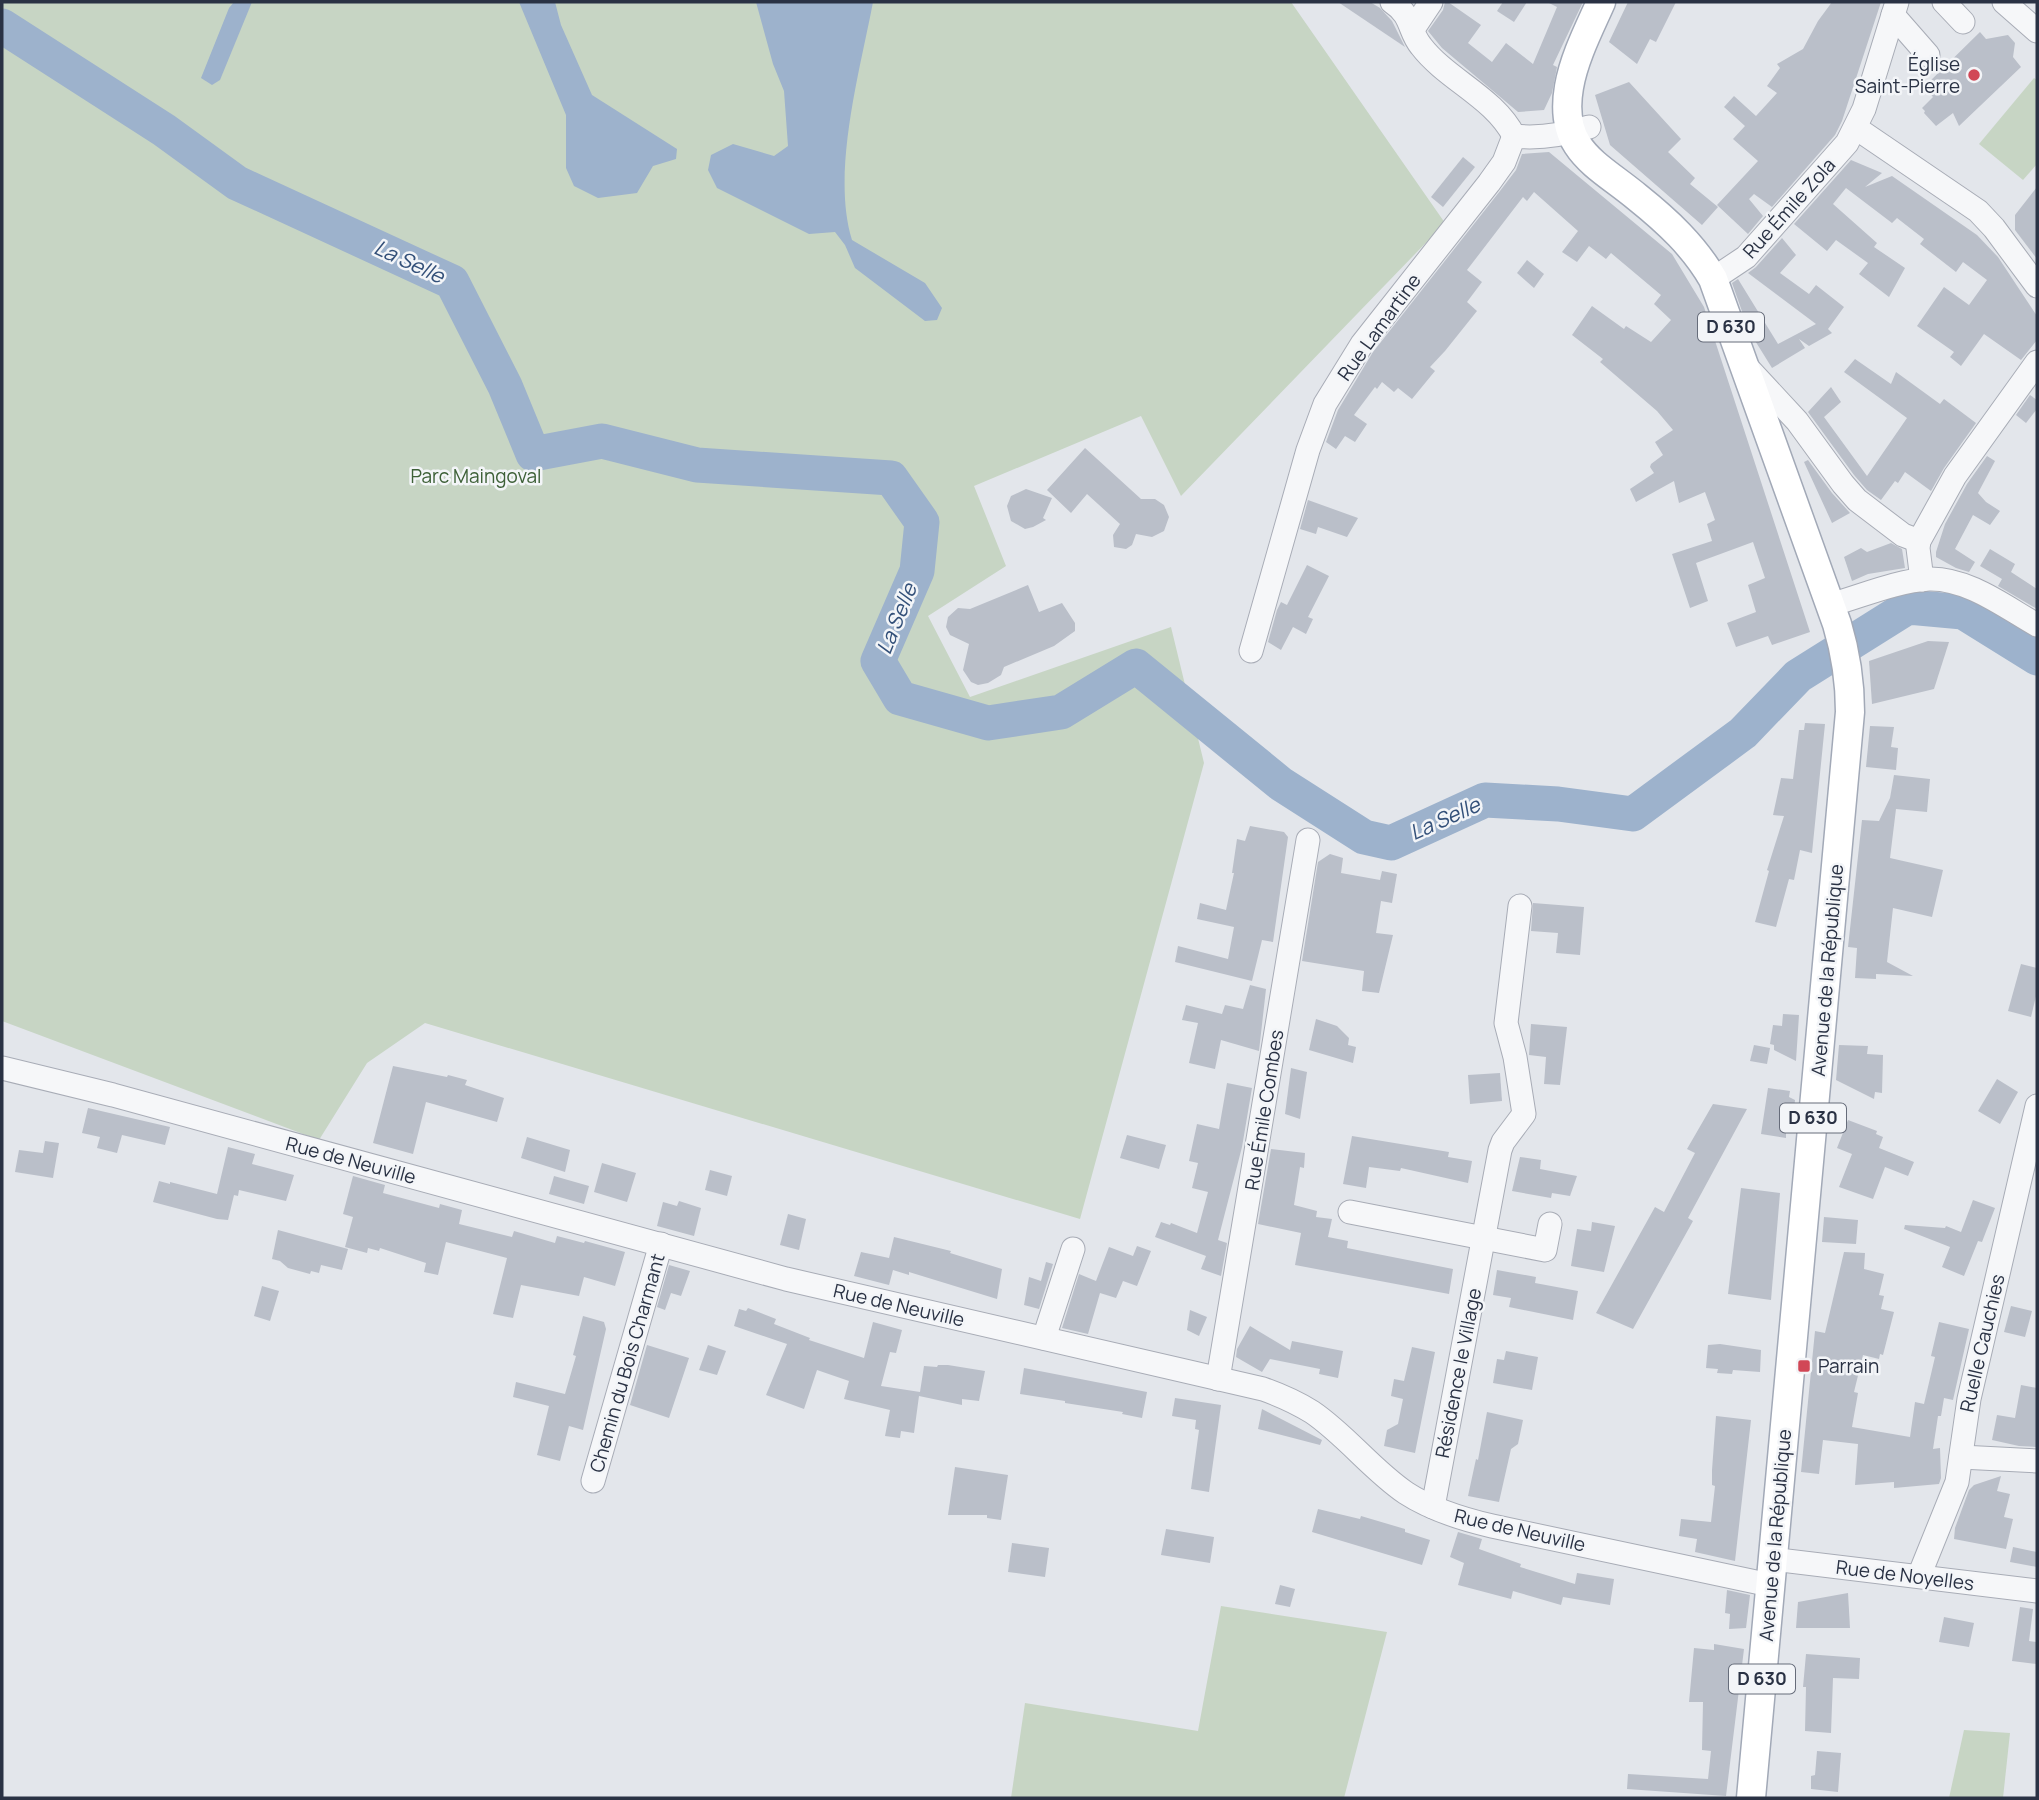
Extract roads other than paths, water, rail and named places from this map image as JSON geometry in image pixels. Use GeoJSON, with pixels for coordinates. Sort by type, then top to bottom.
{"type":"FeatureCollection","features":[{"type":"Feature","properties":{"kind":"main road","name":"Avenue de la République"},"geometry":{"type":"LineString","coordinates":[[1580,129],[1567,108],[1569,85],[1601,2]]}},
{"type":"Feature","properties":{"kind":"main road","name":"Avenue de la République"},"geometry":{"type":"LineString","coordinates":[[1615,2],[1586,74],[1580,150],[1636,196],[1693,249],[1713,279],[1834,615],[1848,676],[1850,712],[1751,1798]]}},
{"type":"Feature","properties":{"kind":"street"},"geometry":{"type":"LineString","coordinates":[[1392,2],[1405,12],[1419,45],[1498,113],[1514,136],[1536,138],[1580,129]]}},
{"type":"Feature","properties":{"kind":"street"},"geometry":{"type":"LineString","coordinates":[[1413,29],[1432,2]]}},
{"type":"Feature","properties":{"kind":"street"},"geometry":{"type":"LineString","coordinates":[[1944,2],[1963,22]]}},
{"type":"Feature","properties":{"kind":"street"},"geometry":{"type":"LineString","coordinates":[[2004,2],[2037,31]]}},
{"type":"Feature","properties":{"kind":"street"},"geometry":{"type":"LineString","coordinates":[[1895,9],[1928,55]]}},
{"type":"Feature","properties":{"kind":"street","name":"Rue Émile Zola"},"geometry":{"type":"LineString","coordinates":[[1713,279],[1746,257],[1839,153],[1856,128],[1895,9]]}},
{"type":"Feature","properties":{"kind":"street"},"geometry":{"type":"LineString","coordinates":[[1856,128],[1978,211],[2037,286]]}},
{"type":"Feature","properties":{"kind":"street","name":"Rue Lamartine"},"geometry":{"type":"LineString","coordinates":[[1251,651],[1308,450],[1325,404],[1362,344],[1504,162],[1514,136]]}},
{"type":"Feature","properties":{"kind":"street"},"geometry":{"type":"LineString","coordinates":[[1922,580],[1918,556],[1919,541],[1947,489],[2037,362]]}},
{"type":"Feature","properties":{"kind":"street","name":"Avenue de la République"},"geometry":{"type":"LineString","coordinates":[[1746,366],[1797,421],[1857,500],[1903,535],[1919,541]]}},
{"type":"Feature","properties":{"kind":"street"},"geometry":{"type":"LineString","coordinates":[[1834,615],[1922,580],[1940,580],[1965,586],[2037,625]]}},
{"type":"Feature","properties":{"kind":"street","name":"Rue Émile Combes"},"geometry":{"type":"LineString","coordinates":[[1219,1379],[1308,840]]}},
{"type":"Feature","properties":{"kind":"street","name":"Résidence le Village"},"geometry":{"type":"LineString","coordinates":[[1433,1507],[1500,1150],[1524,1114],[1516,1057],[1506,1015],[1520,906]]}},
{"type":"Feature","properties":{"kind":"street","name":"Rue de Neuville"},"geometry":{"type":"LineString","coordinates":[[2,1068],[113,1095],[786,1279],[1263,1389],[1301,1406],[1324,1422],[1398,1487],[1433,1507],[1463,1519],[1771,1572]]}},
{"type":"Feature","properties":{"kind":"street","name":"Ruelle Cauchies"},"geometry":{"type":"LineString","coordinates":[[1919,1576],[1956,1482],[1969,1399],[2037,1106]]}},
{"type":"Feature","properties":{"kind":"street"},"geometry":{"type":"LineString","coordinates":[[1350,1212],[1545,1250],[1550,1224]]}},
{"type":"Feature","properties":{"kind":"street","name":"Chemin du Bois Charmant"},"geometry":{"type":"LineString","coordinates":[[593,1481],[661,1244]]}},
{"type":"Feature","properties":{"kind":"street"},"geometry":{"type":"LineString","coordinates":[[1044,1338],[1073,1249]]}},
{"type":"Feature","properties":{"kind":"street"},"geometry":{"type":"LineString","coordinates":[[1961,1457],[2037,1461]]}},
{"type":"Feature","properties":{"kind":"street","name":"Rue de Noyelles"},"geometry":{"type":"LineString","coordinates":[[1771,1572],[1919,1576],[2037,1591]]}},
{"type":"Feature","properties":{"kind":"water"},"geometry":{"type":"Polygon","coordinates":[[[234,2],[252,2],[220,80],[212,85],[201,78],[229,8],[234,2]]]}},
{"type":"Feature","properties":{"kind":"water"},"geometry":{"type":"Polygon","coordinates":[[[519,2],[555,2],[561,25],[592,95],[677,149],[676,159],[653,166],[637,193],[598,198],[574,186],[566,168],[566,115],[519,2]]]}},
{"type":"Feature","properties":{"kind":"water"},"geometry":{"type":"Polygon","coordinates":[[[756,2],[873,2],[855,90],[846,153],[846,213],[852,240],[925,283],[942,308],[937,320],[925,321],[855,268],[845,245],[835,232],[809,234],[717,188],[708,170],[711,155],[733,144],[774,156],[788,146],[784,91],[773,64],[756,2]]]}},
{"type":"Feature","properties":{"kind":"waterway","name":"La Selle"},"geometry":{"type":"LineString","coordinates":[[2,26],[164,130],[237,183],[452,282],[505,386],[533,454],[602,441],[697,465],[891,478],[922,522],[917,571],[878,661],[900,698],[988,723],[1061,712],[1136,666],[1281,784],[1364,837],[1391,843],[1485,800],[1558,804],[1633,814],[1743,733],[1798,676],[1908,607],[1963,612],[2037,658]]}},
{"type":"Feature","properties":{"kind":"place","name":"Église Saint-Pierre"},"geometry":{"type":"Point","coordinates":[1974,75]}},
{"type":"Feature","properties":{"kind":"place","name":"Parrain"},"geometry":{"type":"Point","coordinates":[1804,1366]}},
{"type":"Feature","properties":{"kind":"park label","name":"Parc Maingoval"},"geometry":{"type":"Point","coordinates":[476,476]}}]}
